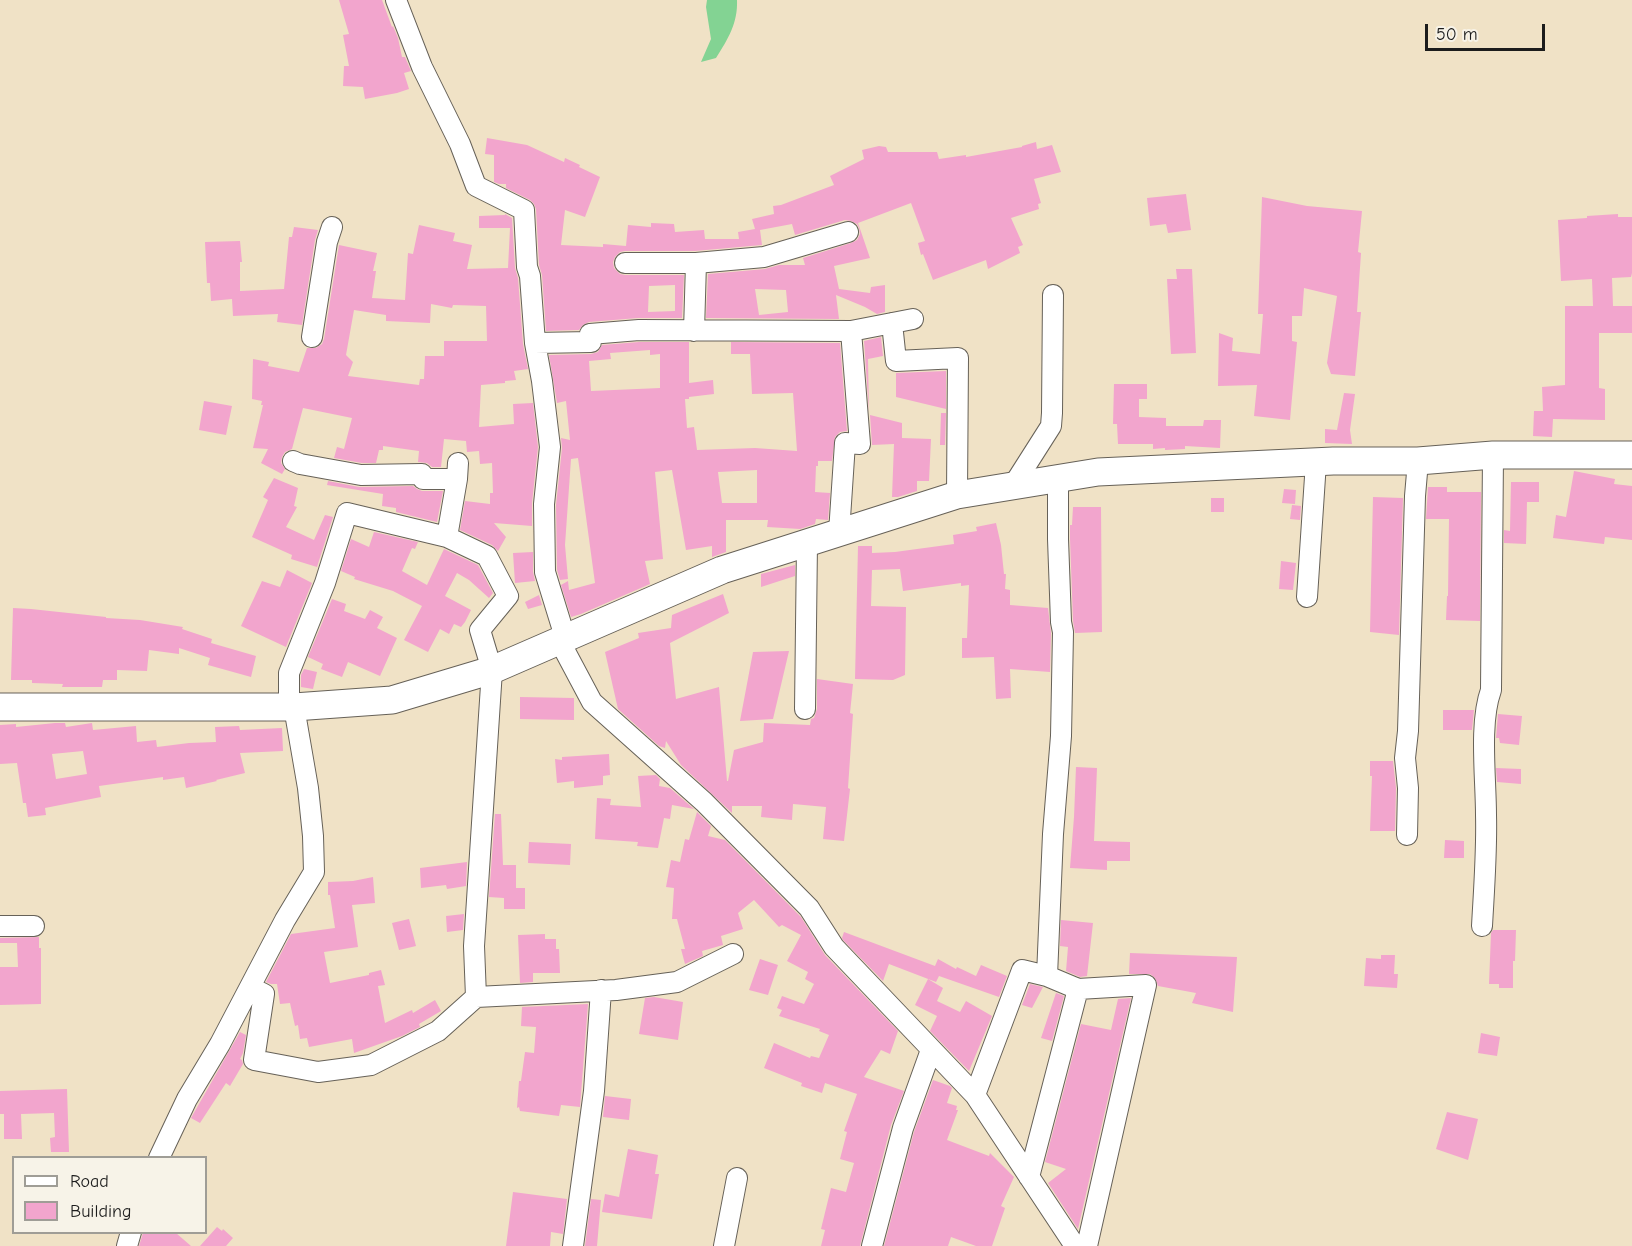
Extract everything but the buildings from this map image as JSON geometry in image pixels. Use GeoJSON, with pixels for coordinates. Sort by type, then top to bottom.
{"type":"FeatureCollection","features":[{"type":"Feature","properties":{"kind":"main road"},"geometry":{"type":"LineString","coordinates":[[0,707],[292,707],[392,700],[492,670],[722,570],[957,495],[1098,472],[1316,462],[1418,461],[1493,455],[1632,455]]}},
{"type":"Feature","properties":{"kind":"street"},"geometry":{"type":"LineString","coordinates":[[396,0],[422,67],[460,144],[476,186],[524,210],[535,343],[550,447],[544,504],[545,572],[562,639],[592,702],[704,802],[809,908],[834,947],[975,1095],[1076,1246]]}},
{"type":"Feature","properties":{"kind":"street"},"geometry":{"type":"LineString","coordinates":[[312,337],[327,242],[332,227]]}},
{"type":"Feature","properties":{"kind":"street"},"geometry":{"type":"LineString","coordinates":[[625,262],[696,262],[764,257],[848,232]]}},
{"type":"Feature","properties":{"kind":"street"},"geometry":{"type":"LineString","coordinates":[[693,331],[696,262]]}},
{"type":"Feature","properties":{"kind":"street"},"geometry":{"type":"LineString","coordinates":[[1016,481],[1051,426],[1053,413],[1053,295]]}},
{"type":"Feature","properties":{"kind":"street"},"geometry":{"type":"LineString","coordinates":[[535,343],[591,342],[590,334],[639,330],[851,331],[913,319]]}},
{"type":"Feature","properties":{"kind":"street"},"geometry":{"type":"LineString","coordinates":[[892,323],[896,361],[958,358],[957,495]]}},
{"type":"Feature","properties":{"kind":"street"},"geometry":{"type":"LineString","coordinates":[[839,533],[845,443],[860,444],[851,331]]}},
{"type":"Feature","properties":{"kind":"street"},"geometry":{"type":"LineString","coordinates":[[1482,926],[1486,836],[1485,746],[1487,703],[1491,690],[1493,455]]}},
{"type":"Feature","properties":{"kind":"street"},"geometry":{"type":"LineString","coordinates":[[293,461],[361,474],[422,474],[423,479],[458,471],[447,537]]}},
{"type":"Feature","properties":{"kind":"street"},"geometry":{"type":"LineString","coordinates":[[1407,835],[1408,788],[1405,758],[1408,731],[1418,461]]}},
{"type":"Feature","properties":{"kind":"street"},"geometry":{"type":"LineString","coordinates":[[1307,597],[1316,462]]}},
{"type":"Feature","properties":{"kind":"street"},"geometry":{"type":"LineString","coordinates":[[1047,976],[1053,834],[1062,725],[1063,632],[1058,538],[1058,479]]}},
{"type":"Feature","properties":{"kind":"street"},"geometry":{"type":"LineString","coordinates":[[160,1156],[187,1099],[220,1044],[285,920],[314,872],[308,788],[292,707],[289,673],[324,583],[347,513],[447,537],[487,556],[508,596],[480,630],[492,670],[474,946],[476,997]]}},
{"type":"Feature","properties":{"kind":"street"},"geometry":{"type":"LineString","coordinates":[[805,709],[807,543]]}},
{"type":"Feature","properties":{"kind":"street"},"geometry":{"type":"LineString","coordinates":[[0,926],[34,926]]}},
{"type":"Feature","properties":{"kind":"street"},"geometry":{"type":"LineString","coordinates":[[250,987],[264,994],[254,1060],[318,1072],[371,1065],[438,1031],[476,997],[601,990],[677,982],[733,954]]}},
{"type":"Feature","properties":{"kind":"street"},"geometry":{"type":"LineString","coordinates":[[975,1095],[1022,970],[1047,976],[1078,988],[1146,985],[1087,1246]]}},
{"type":"Feature","properties":{"kind":"street"},"geometry":{"type":"LineString","coordinates":[[1029,1177],[1078,988]]}},
{"type":"Feature","properties":{"kind":"street"},"geometry":{"type":"LineString","coordinates":[[573,1246],[594,1091],[601,990]]}},
{"type":"Feature","properties":{"kind":"street"},"geometry":{"type":"LineString","coordinates":[[872,1246],[903,1128],[931,1050]]}},
{"type":"Feature","properties":{"kind":"street"},"geometry":{"type":"LineString","coordinates":[[724,1246],[737,1178]]}},
{"type":"Feature","properties":{"kind":"green space"},"geometry":{"type":"Polygon","coordinates":[[[707,0],[737,0],[737,8],[731,30],[716,58],[701,62],[711,39],[707,0]]]}}]}
